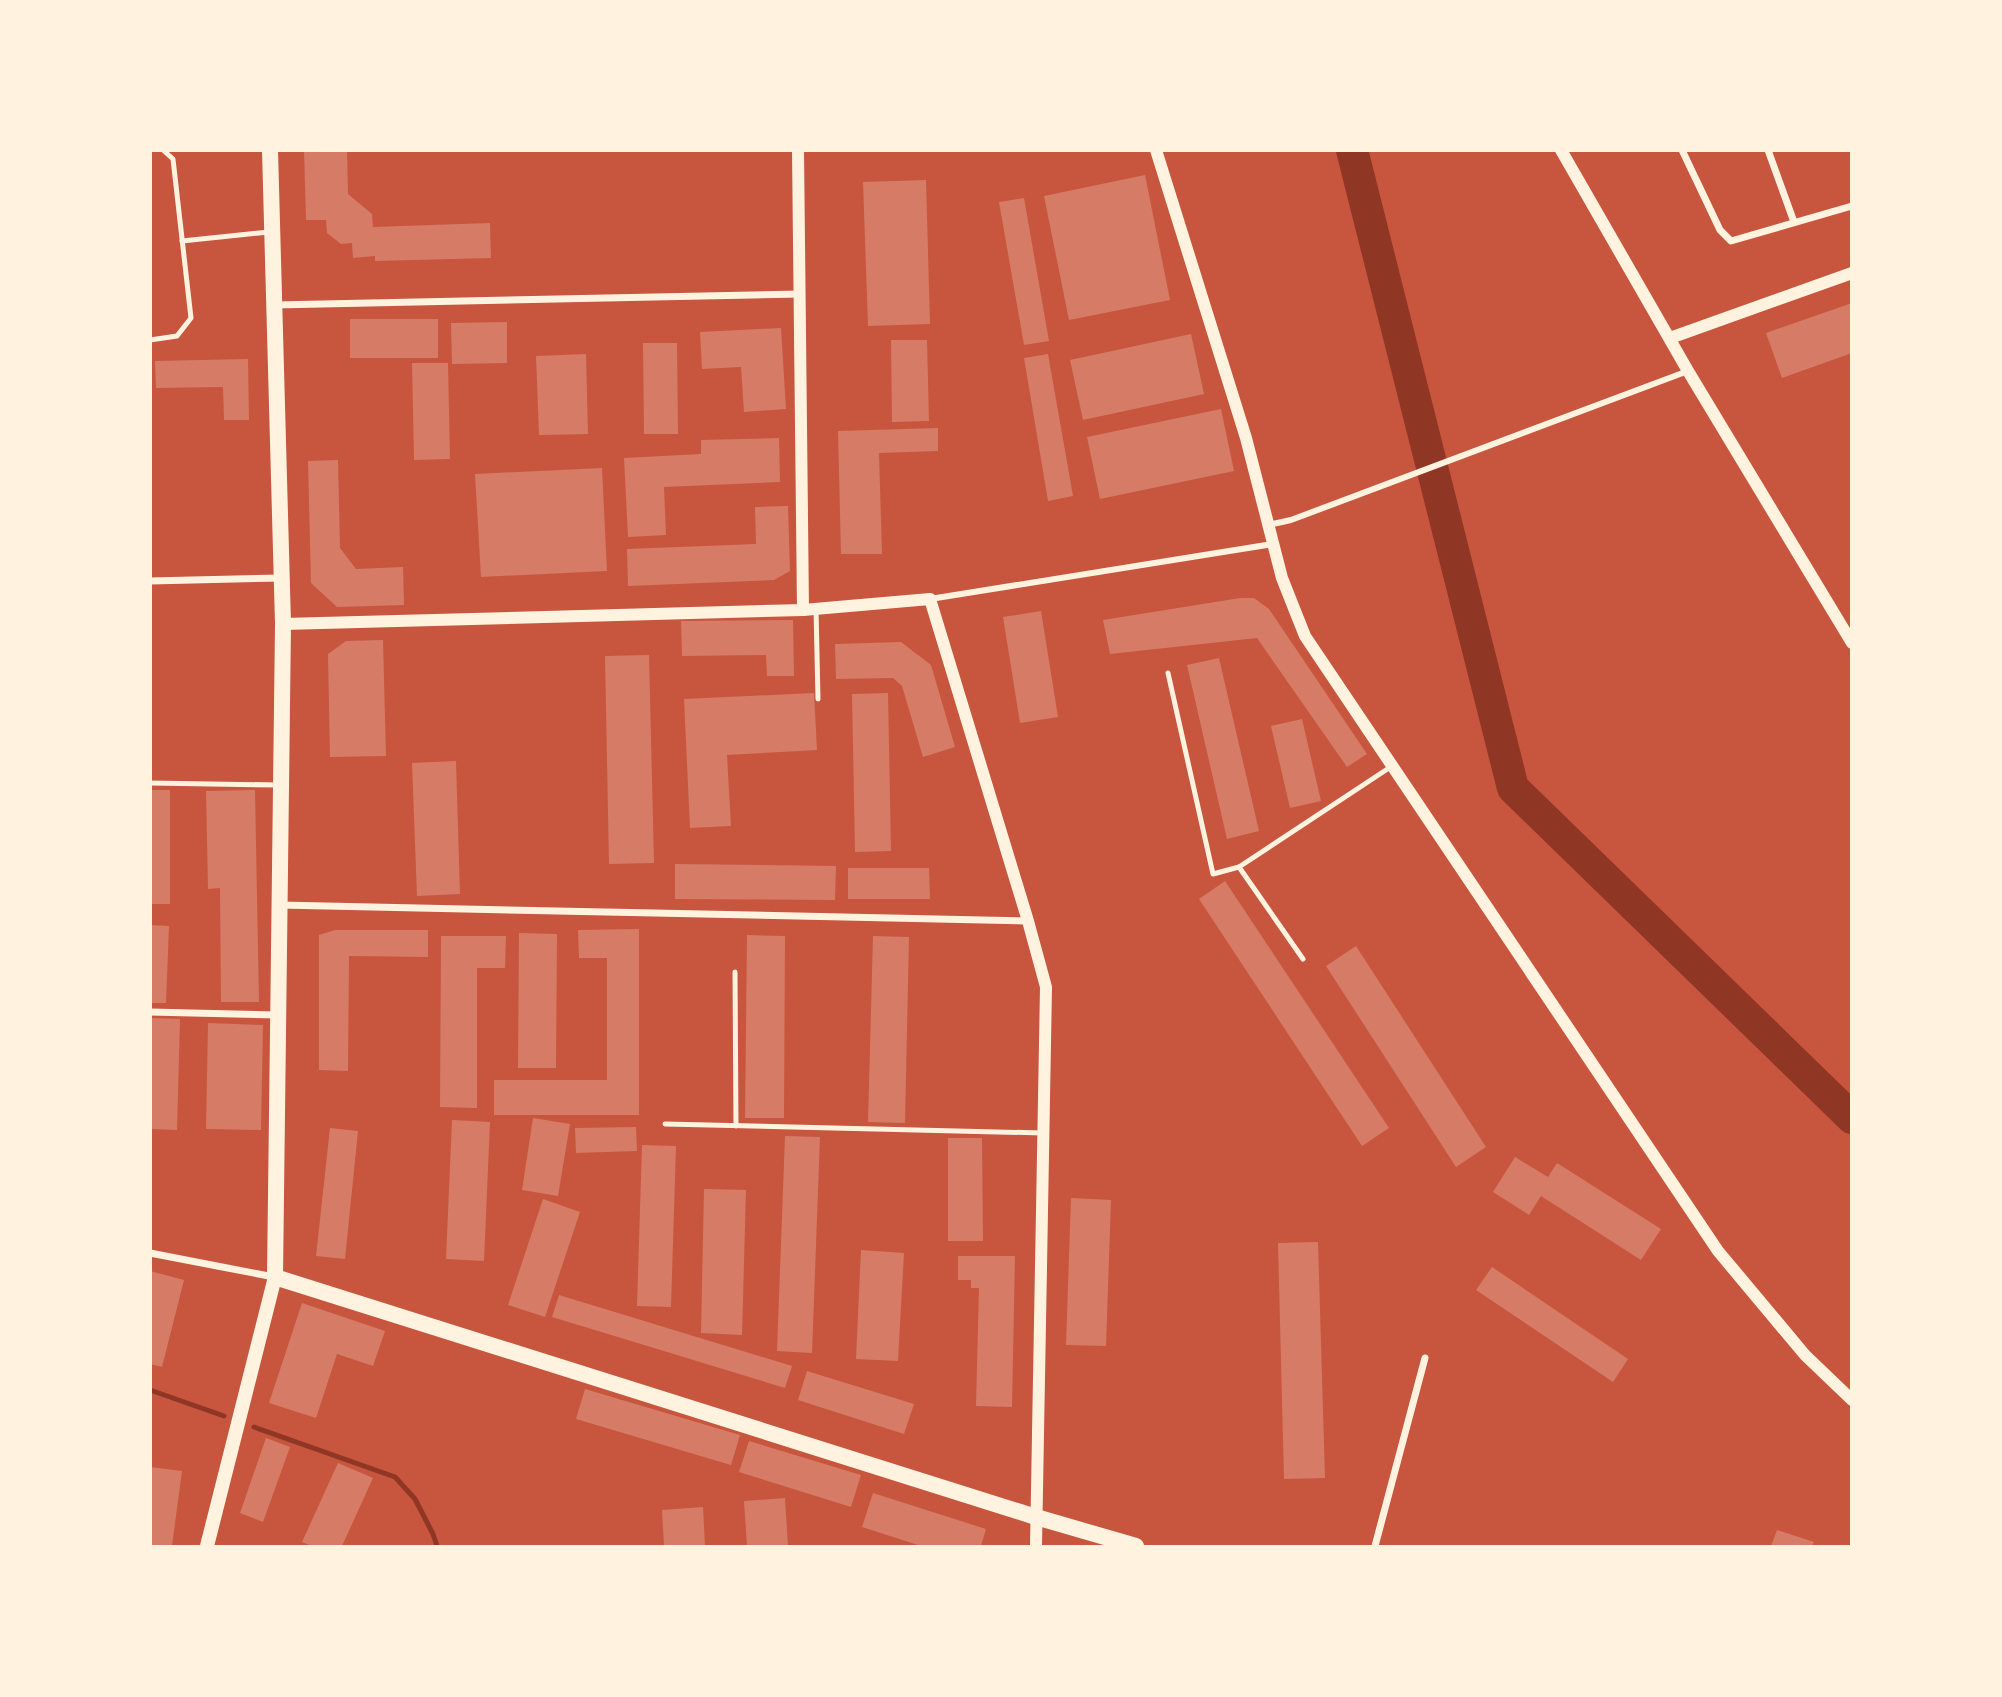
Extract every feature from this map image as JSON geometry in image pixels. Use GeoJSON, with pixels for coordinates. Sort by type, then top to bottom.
{"type":"FeatureCollection","features":[{"type":"Feature","properties":{"kind":"main road"},"geometry":{"type":"LineString","coordinates":[[207,1546],[275,1277],[283,624],[270,150]]}},
{"type":"Feature","properties":{"kind":"main road"},"geometry":{"type":"LineString","coordinates":[[275,1277],[1036,1517],[1136,1546]]}},
{"type":"Feature","properties":{"kind":"street"},"geometry":{"type":"LineString","coordinates":[[798,150],[810,609]]}},
{"type":"Feature","properties":{"kind":"street"},"geometry":{"type":"LineString","coordinates":[[1156,150],[1246,438],[1282,578],[1305,636],[1718,1251],[1805,1355],[1852,1400]]}},
{"type":"Feature","properties":{"kind":"street"},"geometry":{"type":"LineString","coordinates":[[1561,150],[1688,371],[1852,643]]}},
{"type":"Feature","properties":{"kind":"street"},"geometry":{"type":"LineString","coordinates":[[1682,150],[1720,230],[1731,241],[1852,206]]}},
{"type":"Feature","properties":{"kind":"street"},"geometry":{"type":"LineString","coordinates":[[1768,150],[1794,222]]}},
{"type":"Feature","properties":{"kind":"street"},"geometry":{"type":"LineString","coordinates":[[1670,338],[1852,273]]}},
{"type":"Feature","properties":{"kind":"street"},"geometry":{"type":"LineString","coordinates":[[275,305],[800,294]]}},
{"type":"Feature","properties":{"kind":"street"},"geometry":{"type":"LineString","coordinates":[[1268,525],[1292,520],[1688,371]]}},
{"type":"Feature","properties":{"kind":"street"},"geometry":{"type":"LineString","coordinates":[[283,624],[810,609],[930,599],[1273,544]]}},
{"type":"Feature","properties":{"kind":"street"},"geometry":{"type":"LineString","coordinates":[[150,581],[282,578]]}},
{"type":"Feature","properties":{"kind":"street"},"geometry":{"type":"LineString","coordinates":[[930,599],[1046,987],[1036,1546]]}},
{"type":"Feature","properties":{"kind":"street"},"geometry":{"type":"LineString","coordinates":[[280,905],[1028,921]]}},
{"type":"Feature","properties":{"kind":"street"},"geometry":{"type":"LineString","coordinates":[[150,1012],[279,1015]]}},
{"type":"Feature","properties":{"kind":"street"},"geometry":{"type":"LineString","coordinates":[[150,1254],[275,1277]]}},
{"type":"Feature","properties":{"kind":"street"},"geometry":{"type":"LineString","coordinates":[[1375,1546],[1425,1358]]}},
{"type":"Feature","properties":{"kind":"lane"},"geometry":{"type":"LineString","coordinates":[[150,340],[177,336],[191,318],[173,159],[163,150]]}},
{"type":"Feature","properties":{"kind":"lane"},"geometry":{"type":"LineString","coordinates":[[182,241],[272,232]]}},
{"type":"Feature","properties":{"kind":"lane"},"geometry":{"type":"LineString","coordinates":[[810,609],[818,699]]}},
{"type":"Feature","properties":{"kind":"lane"},"geometry":{"type":"LineString","coordinates":[[1168,673],[1213,874],[1239,867],[1392,765]]}},
{"type":"Feature","properties":{"kind":"lane"},"geometry":{"type":"LineString","coordinates":[[150,783],[281,785]]}},
{"type":"Feature","properties":{"kind":"lane"},"geometry":{"type":"LineString","coordinates":[[1239,867],[1303,959]]}},
{"type":"Feature","properties":{"kind":"lane"},"geometry":{"type":"LineString","coordinates":[[735,972],[736,1126]]}},
{"type":"Feature","properties":{"kind":"lane"},"geometry":{"type":"LineString","coordinates":[[665,1125],[1043,1133]]}},
{"type":"Feature","properties":{"kind":"building"},"geometry":{"type":"Polygon","coordinates":[[[304,150],[347,150],[348,194],[372,214],[373,227],[490,223],[491,258],[375,261],[375,256],[353,258],[352,243],[341,244],[327,233],[326,220],[306,220],[304,150]]]}},
{"type":"Feature","properties":{"kind":"building"},"geometry":{"type":"Polygon","coordinates":[[[1145,175],[1170,300],[1069,320],[1044,196],[1145,175]]]}},
{"type":"Feature","properties":{"kind":"building"},"geometry":{"type":"Polygon","coordinates":[[[926,180],[930,324],[868,326],[863,182],[926,180]]]}},
{"type":"Feature","properties":{"kind":"building"},"geometry":{"type":"Polygon","coordinates":[[[1024,198],[1049,341],[1024,345],[999,202],[1024,198]]]}},
{"type":"Feature","properties":{"kind":"building"},"geometry":{"type":"Polygon","coordinates":[[[1852,303],[1852,353],[1782,378],[1766,333],[1852,303]]]}},
{"type":"Feature","properties":{"kind":"building"},"geometry":{"type":"Polygon","coordinates":[[[350,319],[438,319],[438,358],[350,358],[350,319]]]}},
{"type":"Feature","properties":{"kind":"building"},"geometry":{"type":"Polygon","coordinates":[[[507,322],[507,363],[452,364],[451,323],[507,322]]]}},
{"type":"Feature","properties":{"kind":"building"},"geometry":{"type":"Polygon","coordinates":[[[781,328],[786,409],[744,412],[741,367],[702,369],[700,332],[781,328]]]}},
{"type":"Feature","properties":{"kind":"building"},"geometry":{"type":"Polygon","coordinates":[[[1191,334],[1204,394],[1083,420],[1070,360],[1191,334]]]}},
{"type":"Feature","properties":{"kind":"building"},"geometry":{"type":"Polygon","coordinates":[[[891,340],[927,340],[929,421],[892,422],[891,340]]]}},
{"type":"Feature","properties":{"kind":"building"},"geometry":{"type":"Polygon","coordinates":[[[643,343],[677,343],[678,434],[644,434],[643,343]]]}},
{"type":"Feature","properties":{"kind":"building"},"geometry":{"type":"Polygon","coordinates":[[[586,354],[588,434],[539,435],[536,356],[586,354]]]}},
{"type":"Feature","properties":{"kind":"building"},"geometry":{"type":"Polygon","coordinates":[[[1048,354],[1073,496],[1048,501],[1024,358],[1048,354]]]}},
{"type":"Feature","properties":{"kind":"building"},"geometry":{"type":"Polygon","coordinates":[[[248,359],[249,420],[224,420],[223,387],[156,388],[155,361],[248,359]]]}},
{"type":"Feature","properties":{"kind":"building"},"geometry":{"type":"Polygon","coordinates":[[[412,363],[448,363],[450,459],[414,460],[412,363]]]}},
{"type":"Feature","properties":{"kind":"building"},"geometry":{"type":"Polygon","coordinates":[[[1221,409],[1234,471],[1100,499],[1087,437],[1221,409]]]}},
{"type":"Feature","properties":{"kind":"building"},"geometry":{"type":"Polygon","coordinates":[[[938,428],[938,451],[879,453],[882,554],[841,554],[838,431],[938,428]]]}},
{"type":"Feature","properties":{"kind":"building"},"geometry":{"type":"Polygon","coordinates":[[[779,438],[780,482],[664,487],[666,535],[628,537],[624,458],[701,454],[701,440],[779,438]]]}},
{"type":"Feature","properties":{"kind":"building"},"geometry":{"type":"Polygon","coordinates":[[[338,460],[340,548],[356,569],[403,567],[404,605],[337,607],[311,583],[308,461],[338,460]]]}},
{"type":"Feature","properties":{"kind":"building"},"geometry":{"type":"Polygon","coordinates":[[[602,468],[607,571],[481,577],[475,474],[602,468]]]}},
{"type":"Feature","properties":{"kind":"building"},"geometry":{"type":"Polygon","coordinates":[[[788,506],[790,571],[774,580],[628,586],[627,549],[756,544],[755,507],[788,506]]]}},
{"type":"Feature","properties":{"kind":"building"},"geometry":{"type":"Polygon","coordinates":[[[1254,598],[1269,609],[1367,754],[1347,767],[1257,638],[1110,654],[1103,620],[1254,598]]]}},
{"type":"Feature","properties":{"kind":"building"},"geometry":{"type":"Polygon","coordinates":[[[1041,611],[1058,717],[1020,723],[1003,617],[1041,611]]]}},
{"type":"Feature","properties":{"kind":"building"},"geometry":{"type":"Polygon","coordinates":[[[793,620],[794,676],[767,676],[766,655],[682,656],[681,621],[793,620]]]}},
{"type":"Feature","properties":{"kind":"building"},"geometry":{"type":"Polygon","coordinates":[[[383,640],[386,756],[330,757],[328,654],[346,641],[383,640]]]}},
{"type":"Feature","properties":{"kind":"building"},"geometry":{"type":"Polygon","coordinates":[[[901,642],[931,665],[955,747],[923,757],[902,686],[893,678],[836,679],[835,644],[901,642]]]}},
{"type":"Feature","properties":{"kind":"building"},"geometry":{"type":"Polygon","coordinates":[[[649,655],[654,863],[609,864],[605,656],[649,655]]]}},
{"type":"Feature","properties":{"kind":"building"},"geometry":{"type":"Polygon","coordinates":[[[1219,658],[1259,831],[1227,839],[1187,665],[1219,658]]]}},
{"type":"Feature","properties":{"kind":"building"},"geometry":{"type":"Polygon","coordinates":[[[814,693],[817,750],[727,755],[731,826],[690,828],[684,699],[814,693]]]}},
{"type":"Feature","properties":{"kind":"building"},"geometry":{"type":"Polygon","coordinates":[[[888,693],[891,851],[855,852],[852,694],[888,693]]]}},
{"type":"Feature","properties":{"kind":"building"},"geometry":{"type":"Polygon","coordinates":[[[1302,719],[1321,801],[1290,808],[1271,726],[1302,719]]]}},
{"type":"Feature","properties":{"kind":"building"},"geometry":{"type":"Polygon","coordinates":[[[456,761],[460,894],[417,896],[412,763],[456,761]]]}},
{"type":"Feature","properties":{"kind":"building"},"geometry":{"type":"Polygon","coordinates":[[[150,790],[170,790],[170,904],[150,904],[150,790]]]}},
{"type":"Feature","properties":{"kind":"building"},"geometry":{"type":"Polygon","coordinates":[[[255,790],[259,1002],[221,1002],[220,888],[208,889],[206,791],[255,790]]]}},
{"type":"Feature","properties":{"kind":"building"},"geometry":{"type":"Polygon","coordinates":[[[675,864],[836,866],[835,900],[675,899],[675,864]]]}},
{"type":"Feature","properties":{"kind":"building"},"geometry":{"type":"Polygon","coordinates":[[[848,868],[929,868],[930,899],[848,899],[848,868]]]}},
{"type":"Feature","properties":{"kind":"building"},"geometry":{"type":"Polygon","coordinates":[[[1225,881],[1389,1128],[1362,1146],[1199,899],[1225,881]]]}},
{"type":"Feature","properties":{"kind":"building"},"geometry":{"type":"Polygon","coordinates":[[[150,925],[169,926],[166,1003],[150,1003],[150,925]]]}},
{"type":"Feature","properties":{"kind":"building"},"geometry":{"type":"Polygon","coordinates":[[[639,929],[639,1115],[494,1115],[494,1080],[607,1080],[607,958],[579,958],[578,930],[639,929]]]}},
{"type":"Feature","properties":{"kind":"building"},"geometry":{"type":"Polygon","coordinates":[[[335,930],[428,930],[428,957],[349,956],[348,1071],[319,1070],[319,935],[335,930]]]}},
{"type":"Feature","properties":{"kind":"building"},"geometry":{"type":"Polygon","coordinates":[[[519,933],[557,934],[556,1068],[518,1068],[519,933]]]}},
{"type":"Feature","properties":{"kind":"building"},"geometry":{"type":"Polygon","coordinates":[[[747,935],[785,936],[784,1118],[745,1118],[747,935]]]}},
{"type":"Feature","properties":{"kind":"building"},"geometry":{"type":"Polygon","coordinates":[[[441,936],[506,936],[505,968],[477,968],[477,1108],[440,1107],[441,936]]]}},
{"type":"Feature","properties":{"kind":"building"},"geometry":{"type":"Polygon","coordinates":[[[873,936],[909,937],[905,1123],[868,1122],[873,936]]]}},
{"type":"Feature","properties":{"kind":"building"},"geometry":{"type":"Polygon","coordinates":[[[1356,946],[1486,1147],[1456,1167],[1326,966],[1356,946]]]}},
{"type":"Feature","properties":{"kind":"building"},"geometry":{"type":"Polygon","coordinates":[[[150,1018],[180,1019],[177,1130],[150,1129],[150,1018]]]}},
{"type":"Feature","properties":{"kind":"building"},"geometry":{"type":"Polygon","coordinates":[[[208,1023],[263,1025],[261,1130],[206,1129],[208,1023]]]}},
{"type":"Feature","properties":{"kind":"building"},"geometry":{"type":"Polygon","coordinates":[[[533,1118],[570,1124],[558,1196],[522,1190],[533,1118]]]}},
{"type":"Feature","properties":{"kind":"building"},"geometry":{"type":"Polygon","coordinates":[[[452,1120],[490,1122],[484,1261],[446,1259],[452,1120]]]}},
{"type":"Feature","properties":{"kind":"building"},"geometry":{"type":"Polygon","coordinates":[[[636,1127],[637,1151],[576,1153],[575,1128],[636,1127]]]}},
{"type":"Feature","properties":{"kind":"building"},"geometry":{"type":"Polygon","coordinates":[[[330,1128],[358,1131],[345,1259],[316,1256],[330,1128]]]}},
{"type":"Feature","properties":{"kind":"building"},"geometry":{"type":"Polygon","coordinates":[[[785,1136],[820,1137],[812,1353],[777,1351],[785,1136]]]}},
{"type":"Feature","properties":{"kind":"building"},"geometry":{"type":"Polygon","coordinates":[[[948,1138],[982,1138],[983,1241],[948,1241],[948,1138]]]}},
{"type":"Feature","properties":{"kind":"building"},"geometry":{"type":"Polygon","coordinates":[[[642,1145],[676,1146],[671,1307],[637,1306],[642,1145]]]}},
{"type":"Feature","properties":{"kind":"building"},"geometry":{"type":"Polygon","coordinates":[[[1515,1157],[1548,1177],[1557,1163],[1661,1229],[1641,1260],[1541,1196],[1529,1215],[1493,1192],[1515,1157]]]}},
{"type":"Feature","properties":{"kind":"building"},"geometry":{"type":"Polygon","coordinates":[[[704,1189],[746,1190],[742,1335],[701,1333],[704,1189]]]}},
{"type":"Feature","properties":{"kind":"building"},"geometry":{"type":"Polygon","coordinates":[[[1071,1198],[1111,1200],[1106,1346],[1066,1345],[1071,1198]]]}},
{"type":"Feature","properties":{"kind":"building"},"geometry":{"type":"Polygon","coordinates":[[[543,1199],[580,1212],[545,1317],[508,1305],[543,1199]]]}},
{"type":"Feature","properties":{"kind":"building"},"geometry":{"type":"Polygon","coordinates":[[[1318,1242],[1325,1478],[1284,1479],[1278,1243],[1318,1242]]]}},
{"type":"Feature","properties":{"kind":"building"},"geometry":{"type":"Polygon","coordinates":[[[861,1250],[904,1253],[898,1361],[856,1359],[861,1250]]]}},
{"type":"Feature","properties":{"kind":"building"},"geometry":{"type":"Polygon","coordinates":[[[958,1256],[1015,1256],[1012,1407],[976,1406],[979,1288],[971,1288],[971,1280],[958,1280],[958,1256]]]}},
{"type":"Feature","properties":{"kind":"building"},"geometry":{"type":"Polygon","coordinates":[[[1492,1267],[1628,1359],[1613,1382],[1476,1290],[1492,1267]]]}},
{"type":"Feature","properties":{"kind":"building"},"geometry":{"type":"Polygon","coordinates":[[[150,1271],[184,1280],[162,1367],[150,1364],[150,1271]]]}},
{"type":"Feature","properties":{"kind":"building"},"geometry":{"type":"Polygon","coordinates":[[[559,1295],[792,1366],[785,1388],[552,1317],[559,1295]]]}},
{"type":"Feature","properties":{"kind":"building"},"geometry":{"type":"Polygon","coordinates":[[[302,1303],[385,1331],[373,1366],[337,1354],[316,1418],[269,1403],[302,1303]]]}},
{"type":"Feature","properties":{"kind":"building"},"geometry":{"type":"Polygon","coordinates":[[[807,1371],[914,1404],[904,1434],[798,1400],[807,1371]]]}},
{"type":"Feature","properties":{"kind":"building"},"geometry":{"type":"Polygon","coordinates":[[[585,1389],[740,1435],[731,1465],[576,1419],[585,1389]]]}},
{"type":"Feature","properties":{"kind":"building"},"geometry":{"type":"Polygon","coordinates":[[[266,1438],[290,1447],[263,1522],[240,1513],[266,1438]]]}},
{"type":"Feature","properties":{"kind":"building"},"geometry":{"type":"Polygon","coordinates":[[[749,1441],[861,1475],[851,1507],[739,1472],[749,1441]]]}},
{"type":"Feature","properties":{"kind":"building"},"geometry":{"type":"Polygon","coordinates":[[[338,1463],[373,1478],[342,1546],[312,1546],[302,1542],[338,1463]]]}},
{"type":"Feature","properties":{"kind":"building"},"geometry":{"type":"Polygon","coordinates":[[[150,1467],[182,1471],[172,1546],[150,1546],[150,1467]]]}},
{"type":"Feature","properties":{"kind":"building"},"geometry":{"type":"Polygon","coordinates":[[[873,1493],[986,1529],[981,1546],[921,1546],[862,1527],[873,1493]]]}},
{"type":"Feature","properties":{"kind":"building"},"geometry":{"type":"Polygon","coordinates":[[[785,1498],[788,1546],[747,1546],[744,1501],[785,1498]]]}},
{"type":"Feature","properties":{"kind":"building"},"geometry":{"type":"Polygon","coordinates":[[[703,1507],[705,1546],[664,1546],[662,1510],[703,1507]]]}},
{"type":"Feature","properties":{"kind":"building"},"geometry":{"type":"Polygon","coordinates":[[[1777,1530],[1814,1542],[1812,1546],[1771,1546],[1777,1530]]]}},
{"type":"Feature","properties":{"kind":"waterway"},"geometry":{"type":"LineString","coordinates":[[1352,150],[1513,788],[1852,1118]]}},
{"type":"Feature","properties":{"kind":"waterway"},"geometry":{"type":"LineString","coordinates":[[150,1390],[224,1416]]}},
{"type":"Feature","properties":{"kind":"waterway"},"geometry":{"type":"LineString","coordinates":[[254,1427],[395,1477],[415,1499],[437,1546]]}}]}
